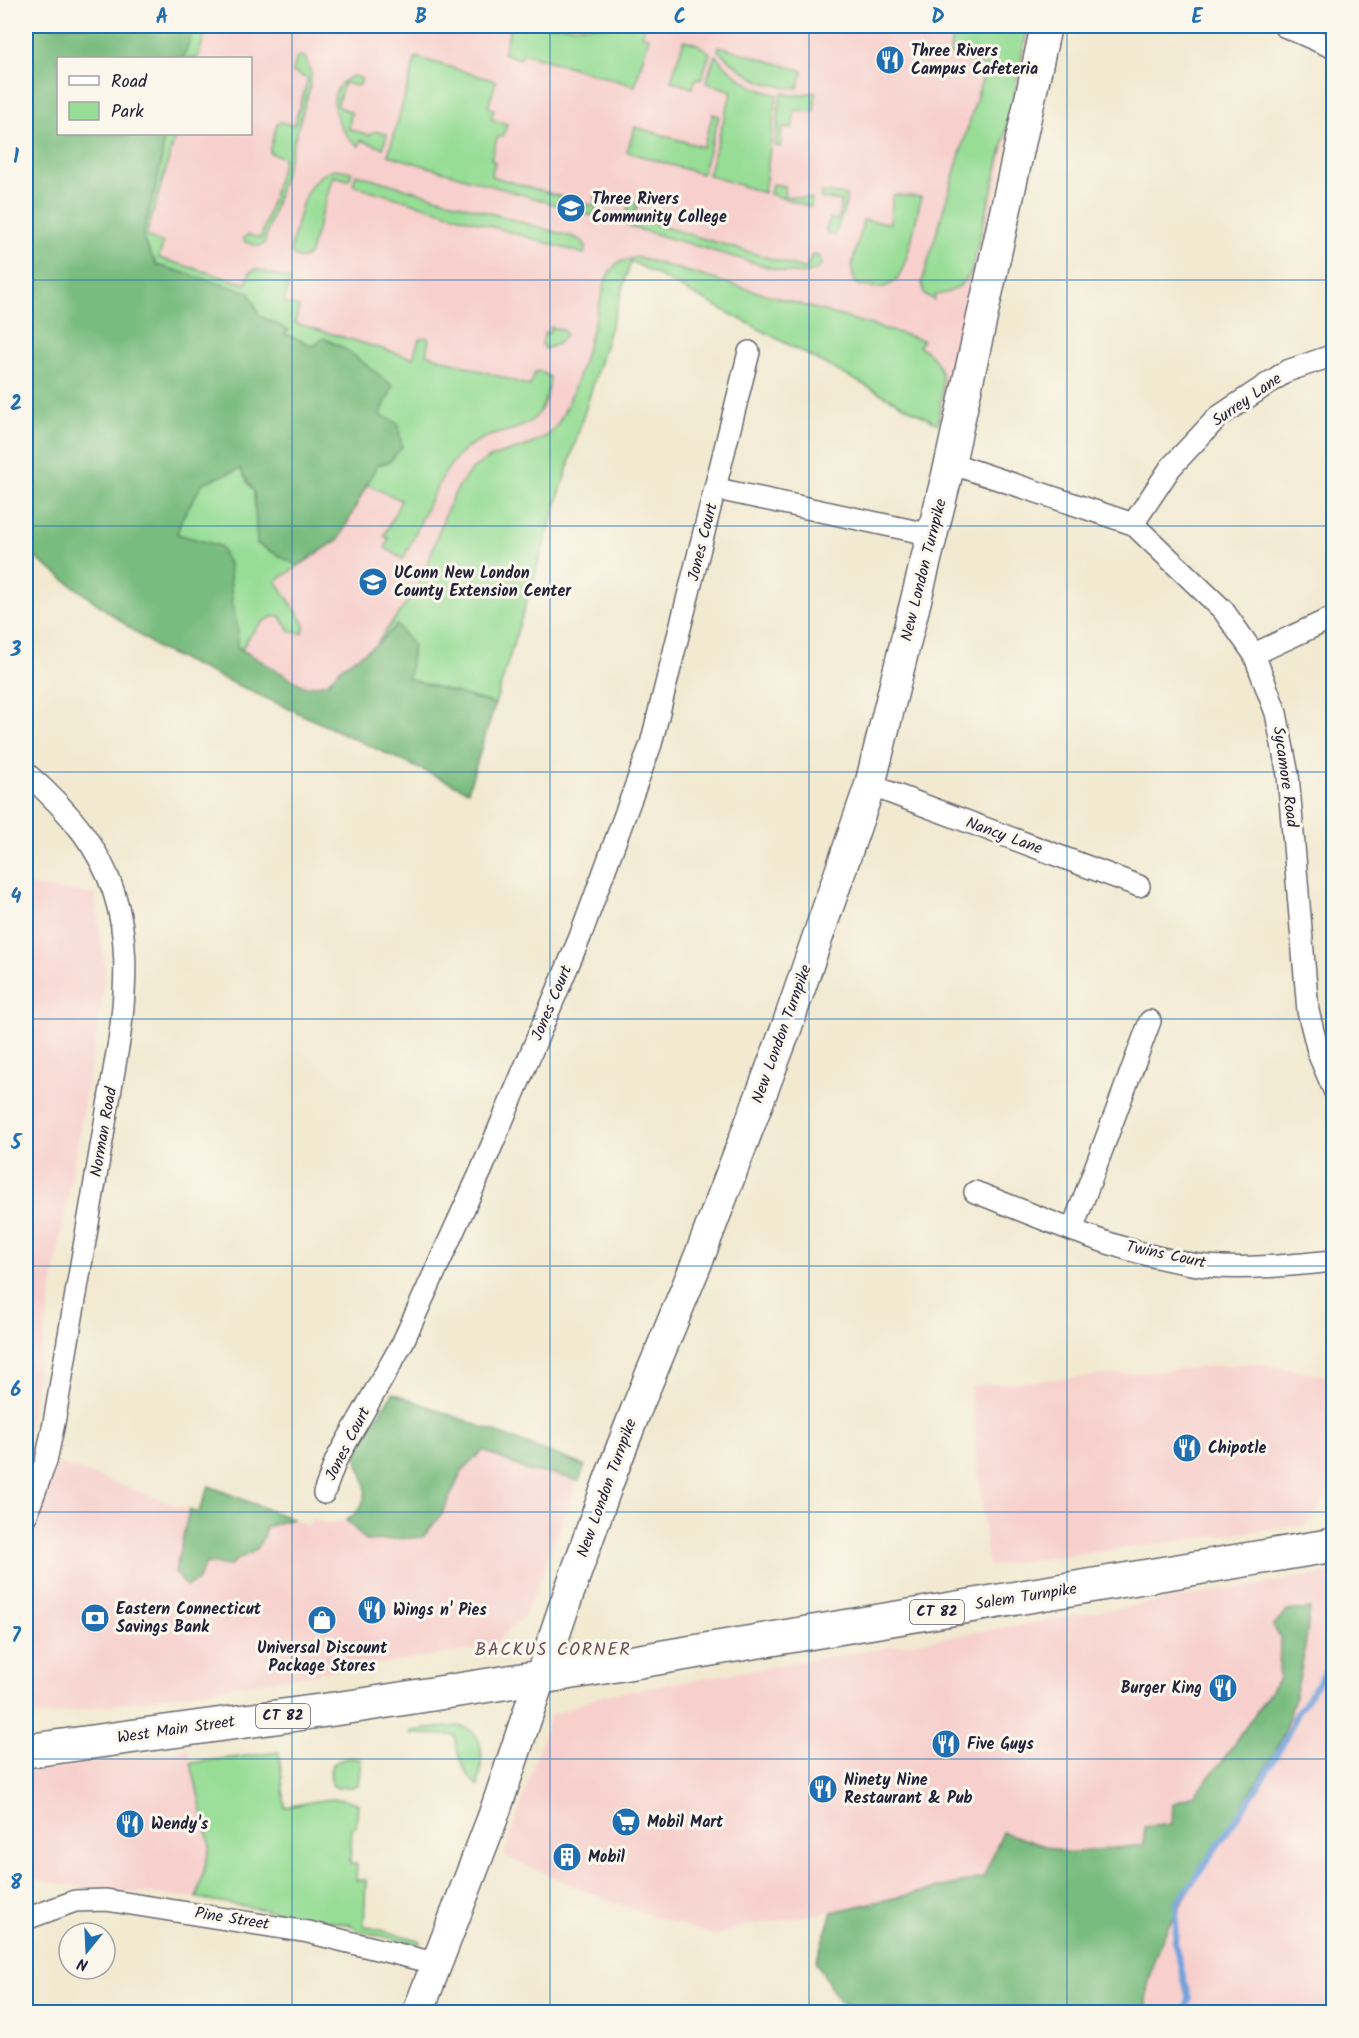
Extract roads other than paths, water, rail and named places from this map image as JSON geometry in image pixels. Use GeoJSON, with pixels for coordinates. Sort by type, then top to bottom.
{"type":"FeatureCollection","features":[{"type":"Feature","properties":{"kind":"main road","name":"New London Turnpike"},"geometry":{"type":"LineString","coordinates":[[418,2013],[514,1757],[540,1677],[624,1442],[700,1255],[786,1029],[870,785],[950,463],[1046,26]]}},
{"type":"Feature","properties":{"kind":"main road","name":"Salem Turnpike"},"geometry":{"type":"LineString","coordinates":[[540,1677],[1334,1545]]}},
{"type":"Feature","properties":{"kind":"main road","name":"West Main Street"},"geometry":{"type":"LineString","coordinates":[[26,1751],[356,1706],[540,1677]]}},
{"type":"Feature","properties":{"kind":"street"},"geometry":{"type":"LineString","coordinates":[[1284,26],[1334,48]]}},
{"type":"Feature","properties":{"kind":"street","name":"Jones Court"},"geometry":{"type":"LineString","coordinates":[[324,1493],[336,1460],[402,1344],[477,1182],[580,937],[651,744],[717,489],[749,352]]}},
{"type":"Feature","properties":{"kind":"street","name":"Surrey Lane"},"geometry":{"type":"LineString","coordinates":[[1133,524],[1171,467],[1218,417],[1287,371],[1334,355]]}},
{"type":"Feature","properties":{"kind":"street","name":"Sycamore Road"},"geometry":{"type":"LineString","coordinates":[[950,463],[1133,524],[1223,610],[1254,654],[1276,713],[1288,775],[1308,1011],[1319,1056],[1334,1090]]}},
{"type":"Feature","properties":{"kind":"street","name":"Jones Court"},"geometry":{"type":"LineString","coordinates":[[717,489],[933,535]]}},
{"type":"Feature","properties":{"kind":"street"},"geometry":{"type":"LineString","coordinates":[[1254,654],[1334,617]]}},
{"type":"Feature","properties":{"kind":"street","name":"Norman Road"},"geometry":{"type":"LineString","coordinates":[[26,773],[51,795],[74,821],[104,867],[115,894],[122,923],[126,978],[119,1041],[54,1423],[46,1461],[26,1516]]}},
{"type":"Feature","properties":{"kind":"street","name":"Nancy Lane"},"geometry":{"type":"LineString","coordinates":[[870,785],[1139,886]]}},
{"type":"Feature","properties":{"kind":"street"},"geometry":{"type":"LineString","coordinates":[[1072,1230],[1150,1022]]}},
{"type":"Feature","properties":{"kind":"street","name":"Twins Court"},"geometry":{"type":"LineString","coordinates":[[975,1192],[1072,1230],[1143,1254],[1206,1266],[1268,1267],[1334,1261]]}},
{"type":"Feature","properties":{"kind":"street","name":"Pine Street"},"geometry":{"type":"LineString","coordinates":[[26,1919],[75,1901],[106,1900],[308,1932],[438,1964]]}},
{"type":"Feature","properties":{"kind":"waterway"},"geometry":{"type":"LineString","coordinates":[[1185,2012],[1189,1999],[1175,1944],[1177,1904],[1254,1793],[1283,1744],[1297,1713],[1328,1669],[1334,1665]]}},
{"type":"Feature","properties":{"kind":"place","name":"Three Rivers Campus Cafeteria"},"geometry":{"type":"Point","coordinates":[890,60]}},
{"type":"Feature","properties":{"kind":"place","name":"Three Rivers Community College"},"geometry":{"type":"Point","coordinates":[571,208]}},
{"type":"Feature","properties":{"kind":"place","name":"UConn New London County Extension Center"},"geometry":{"type":"Point","coordinates":[373,582]}},
{"type":"Feature","properties":{"kind":"place","name":"Chipotle"},"geometry":{"type":"Point","coordinates":[1187,1448]}},
{"type":"Feature","properties":{"kind":"place","name":"Wings n' Pies"},"geometry":{"type":"Point","coordinates":[372,1610]}},
{"type":"Feature","properties":{"kind":"place","name":"Eastern Connecticut Savings Bank"},"geometry":{"type":"Point","coordinates":[95,1618]}},
{"type":"Feature","properties":{"kind":"place","name":"Universal Discount Package Stores"},"geometry":{"type":"Point","coordinates":[322,1620]}},
{"type":"Feature","properties":{"kind":"place","name":"Burger King"},"geometry":{"type":"Point","coordinates":[1223,1688]}},
{"type":"Feature","properties":{"kind":"place","name":"Five Guys"},"geometry":{"type":"Point","coordinates":[946,1744]}},
{"type":"Feature","properties":{"kind":"place","name":"Ninety Nine Restaurant & Pub"},"geometry":{"type":"Point","coordinates":[823,1789]}},
{"type":"Feature","properties":{"kind":"place","name":"Mobil Mart"},"geometry":{"type":"Point","coordinates":[626,1822]}},
{"type":"Feature","properties":{"kind":"place","name":"Wendy's"},"geometry":{"type":"Point","coordinates":[130,1824]}},
{"type":"Feature","properties":{"kind":"place","name":"Mobil"},"geometry":{"type":"Point","coordinates":[567,1857]}},
{"type":"Feature","properties":{"kind":"district","name":"BACKUS CORNER"},"geometry":{"type":"Point","coordinates":[553,1650]}}]}
